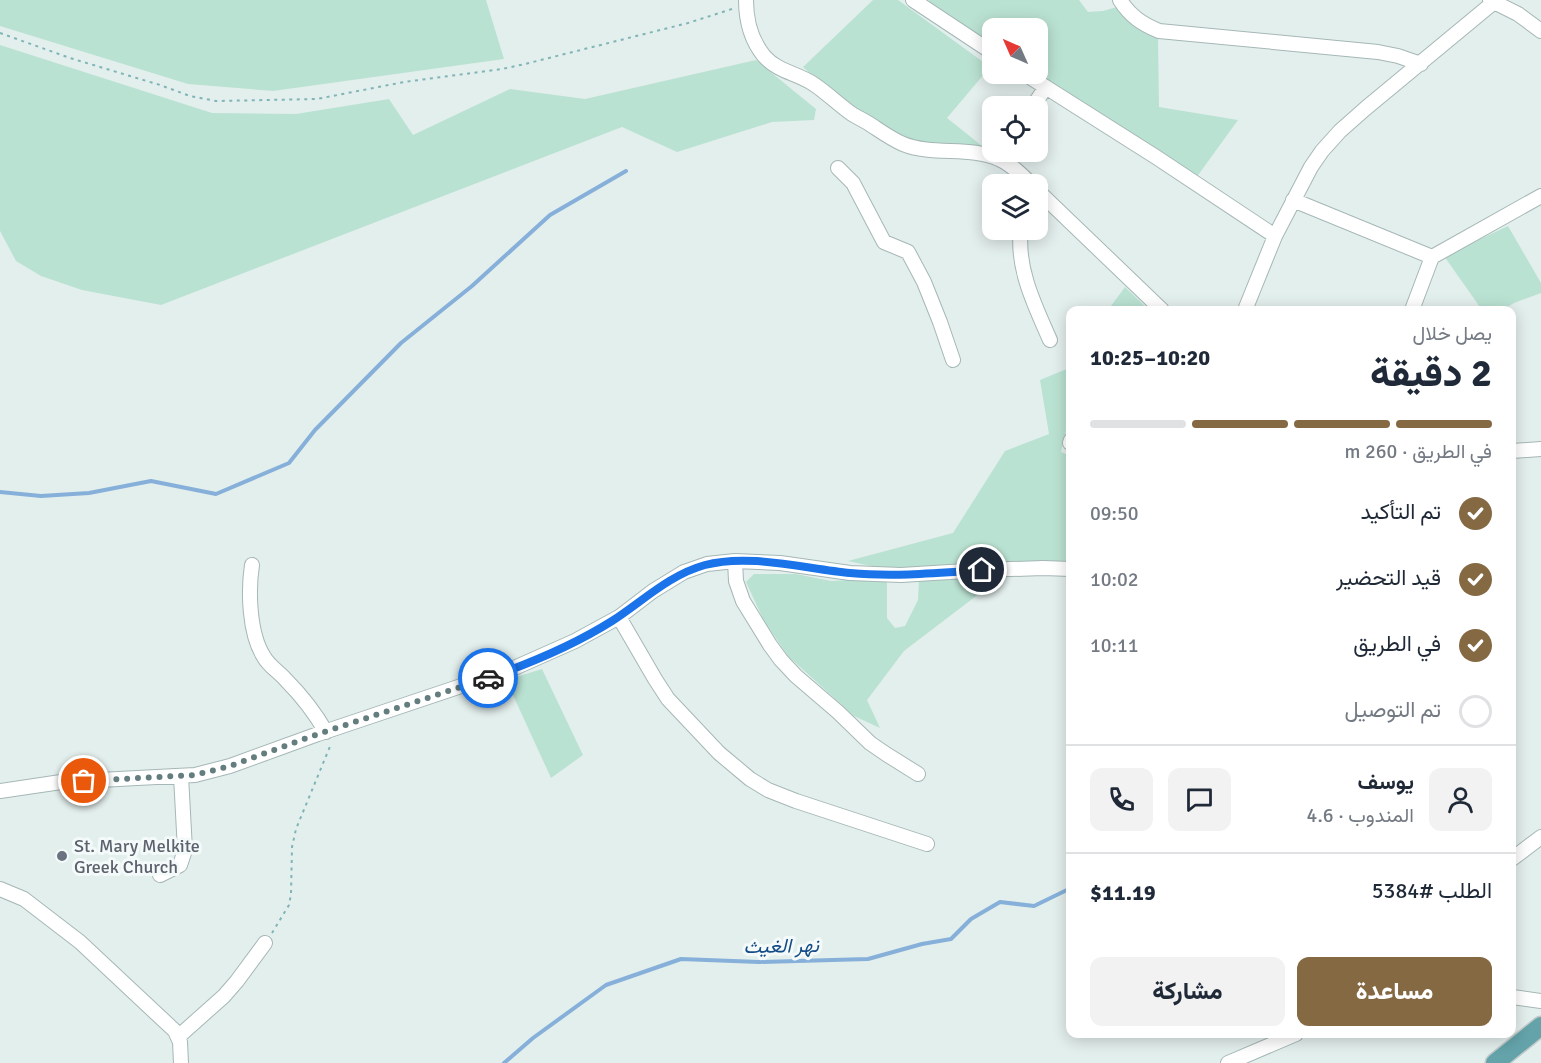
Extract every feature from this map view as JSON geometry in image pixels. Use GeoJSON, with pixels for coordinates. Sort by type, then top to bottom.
{"type":"FeatureCollection","features":[{"type":"Feature","properties":{"kind":"main road"},"geometry":{"type":"LineString","coordinates":[[1495,1063],[1541,1026]]}},
{"type":"Feature","properties":{"kind":"street"},"geometry":{"type":"LineString","coordinates":[[913,0],[982,46]]}},
{"type":"Feature","properties":{"kind":"street"},"geometry":{"type":"LineString","coordinates":[[1120,0],[1135,18],[1159,31],[1378,52],[1421,64]]}},
{"type":"Feature","properties":{"kind":"street"},"geometry":{"type":"LineString","coordinates":[[1247,306],[1275,236],[1293,200],[1311,167],[1340,131],[1492,1],[1518,14],[1541,31]]}},
{"type":"Feature","properties":{"kind":"street"},"geometry":{"type":"LineString","coordinates":[[746,2],[749,28],[755,42],[764,56],[783,70],[811,82],[853,114],[903,144],[921,149],[982,155]]}},
{"type":"Feature","properties":{"kind":"street"},"geometry":{"type":"LineString","coordinates":[[1041,84],[1275,236]]}},
{"type":"Feature","properties":{"kind":"street"},"geometry":{"type":"LineString","coordinates":[[1040,96],[1046,87]]}},
{"type":"Feature","properties":{"kind":"street"},"geometry":{"type":"LineString","coordinates":[[1006,162],[1020,174]]}},
{"type":"Feature","properties":{"kind":"street"},"geometry":{"type":"LineString","coordinates":[[838,168],[853,183],[884,242],[908,252],[928,292],[953,360]]}},
{"type":"Feature","properties":{"kind":"street"},"geometry":{"type":"LineString","coordinates":[[1414,306],[1432,257],[1541,196]]}},
{"type":"Feature","properties":{"kind":"street"},"geometry":{"type":"LineString","coordinates":[[1293,200],[1432,257]]}},
{"type":"Feature","properties":{"kind":"street"},"geometry":{"type":"LineString","coordinates":[[1048,205],[1158,306]]}},
{"type":"Feature","properties":{"kind":"street"},"geometry":{"type":"LineString","coordinates":[[1019,240],[1023,266],[1035,306],[1050,340]]}},
{"type":"Feature","properties":{"kind":"street"},"geometry":{"type":"LineString","coordinates":[[1516,451],[1541,449]]}},
{"type":"Feature","properties":{"kind":"street"},"geometry":{"type":"LineString","coordinates":[[0,791],[61,782],[195,775],[230,766],[512,669],[575,641],[619,616],[684,572],[707,564],[735,561],[780,563],[850,573],[901,575],[982,570],[1066,569]]}},
{"type":"Feature","properties":{"kind":"street"},"geometry":{"type":"LineString","coordinates":[[735,561],[736,581],[743,601],[781,660],[870,742],[918,774]]}},
{"type":"Feature","properties":{"kind":"street"},"geometry":{"type":"LineString","coordinates":[[252,565],[250,602],[253,628],[259,649],[268,662],[331,730]]}},
{"type":"Feature","properties":{"kind":"street"},"geometry":{"type":"LineString","coordinates":[[619,616],[668,699],[719,753],[750,779],[768,790],[796,801],[927,844]]}},
{"type":"Feature","properties":{"kind":"street"},"geometry":{"type":"LineString","coordinates":[[160,875],[180,865],[185,850],[182,776]]}},
{"type":"Feature","properties":{"kind":"street"},"geometry":{"type":"LineString","coordinates":[[1516,856],[1541,837]]}},
{"type":"Feature","properties":{"kind":"street"},"geometry":{"type":"LineString","coordinates":[[0,890],[24,899],[80,942],[175,1031],[182,1052],[181,1063]]}},
{"type":"Feature","properties":{"kind":"street"},"geometry":{"type":"LineString","coordinates":[[178,1037],[224,996],[265,943]]}},
{"type":"Feature","properties":{"kind":"street"},"geometry":{"type":"LineString","coordinates":[[1516,998],[1541,1001]]}},
{"type":"Feature","properties":{"kind":"street"},"geometry":{"type":"LineString","coordinates":[[1228,1063],[1287,1038]]}},
{"type":"Feature","properties":{"kind":"path"},"geometry":{"type":"LineString","coordinates":[[0,33],[190,96],[216,100],[317,99],[404,81],[525,64],[688,23],[746,2]]}},
{"type":"Feature","properties":{"kind":"path"},"geometry":{"type":"LineString","coordinates":[[265,943],[289,905],[293,839],[331,730]]}},
{"type":"Feature","properties":{"kind":"green space"},"geometry":{"type":"Polygon","coordinates":[[[0,0],[486,0],[504,59],[273,91],[188,84],[0,26],[0,0]]]}},
{"type":"Feature","properties":{"kind":"green space"},"geometry":{"type":"Polygon","coordinates":[[[873,0],[898,0],[982,61],[982,76],[947,118],[982,146],[926,144],[905,138],[853,107],[803,67],[873,0]]]}},
{"type":"Feature","properties":{"kind":"green space"},"geometry":{"type":"Polygon","coordinates":[[[929,0],[1079,0],[1088,12],[1120,6],[1158,36],[1159,107],[1238,120],[1196,178],[1048,84],[1048,18],[982,18],[982,40],[927,3],[929,0]]]}},
{"type":"Feature","properties":{"kind":"green space"},"geometry":{"type":"Polygon","coordinates":[[[0,45],[212,113],[296,114],[389,99],[413,135],[510,89],[585,99],[756,60],[816,109],[814,120],[772,122],[677,152],[622,127],[161,305],[82,290],[41,276],[16,261],[0,231],[0,45]]]}},
{"type":"Feature","properties":{"kind":"green space"},"geometry":{"type":"Polygon","coordinates":[[[1508,226],[1541,283],[1541,293],[1509,306],[1479,306],[1444,256],[1508,226]]]}},
{"type":"Feature","properties":{"kind":"green space"},"geometry":{"type":"Polygon","coordinates":[[[1125,287],[1145,306],[1111,306],[1125,287]]]}},
{"type":"Feature","properties":{"kind":"green space"},"geometry":{"type":"Polygon","coordinates":[[[1066,369],[1066,431],[1061,452],[1066,454],[1066,563],[982,562],[885,569],[848,561],[953,533],[1005,451],[1049,434],[1040,380],[1066,369]]]}},
{"type":"Feature","properties":{"kind":"green space"},"geometry":{"type":"Polygon","coordinates":[[[754,574],[796,574],[831,581],[887,578],[887,618],[895,628],[905,626],[918,600],[919,580],[987,578],[984,590],[904,651],[867,700],[880,728],[854,716],[788,656],[764,621],[746,582],[754,574]]]}},
{"type":"Feature","properties":{"kind":"green space"},"geometry":{"type":"Polygon","coordinates":[[[542,669],[583,755],[551,778],[506,680],[542,669]]]}},
{"type":"Feature","properties":{"kind":"waterway"},"geometry":{"type":"LineString","coordinates":[[0,492],[41,496],[89,493],[151,481],[216,494],[289,463],[315,430],[401,343],[472,286],[550,215],[626,171]]}},
{"type":"Feature","properties":{"kind":"waterway","name":"نهر الغيث"},"geometry":{"type":"LineString","coordinates":[[504,1063],[533,1038],[606,985],[681,959],[759,962],[868,959],[922,944],[951,939],[971,919],[1000,902],[1034,906],[1066,890]]}},
{"type":"Feature","properties":{"kind":"way so far"},"geometry":{"type":"LineString","coordinates":[[84,781],[195,775],[230,766],[318,734],[488,678]]}},
{"type":"Feature","properties":{"kind":"place","name":"St. Mary Melkite Greek Church"},"geometry":{"type":"Point","coordinates":[62,856]}},
{"type":"Feature","properties":{"kind":"route"},"geometry":{"type":"LineString","coordinates":[[488,678],[575,641],[608,624],[653,591],[684,572],[707,564],[735,561],[780,563],[850,573],[901,575],[982,570]]}}]}
